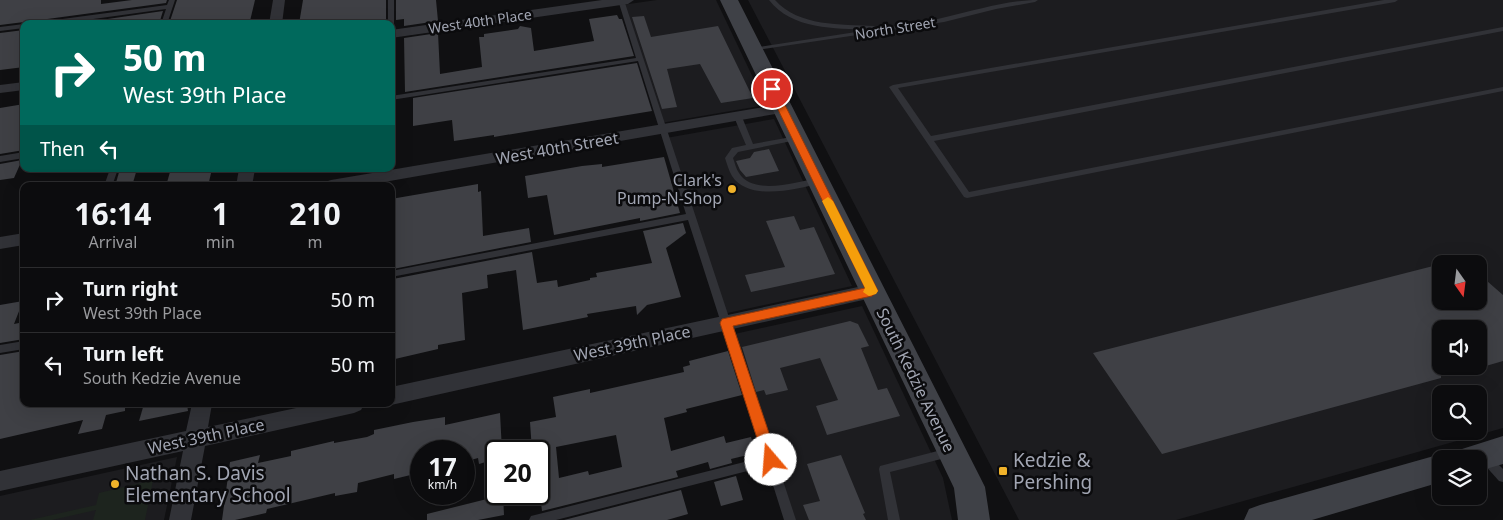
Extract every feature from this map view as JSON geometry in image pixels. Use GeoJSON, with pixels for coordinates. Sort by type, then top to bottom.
{"type":"FeatureCollection","features":[{"type":"Feature","properties":{"kind":"main road","name":"South Kedzie Avenue"},"geometry":{"type":"LineString","coordinates":[[729,0],[968,487],[974,520]]}},
{"type":"Feature","properties":{"kind":"main road"},"geometry":{"type":"LineString","coordinates":[[1260,520],[1432,471]]}},
{"type":"Feature","properties":{"kind":"street"},"geometry":{"type":"LineString","coordinates":[[276,20],[279,0]]}},
{"type":"Feature","properties":{"kind":"street","name":"West 40th Place"},"geometry":{"type":"LineString","coordinates":[[395,33],[623,0]]}},
{"type":"Feature","properties":{"kind":"street"},"geometry":{"type":"LineString","coordinates":[[0,89],[20,86]]}},
{"type":"Feature","properties":{"kind":"street","name":"West 40th Street"},"geometry":{"type":"LineString","coordinates":[[395,171],[663,130],[782,109]]}},
{"type":"Feature","properties":{"kind":"street","name":"West 40th Street"},"geometry":{"type":"LineString","coordinates":[[347,182],[384,173]]}},
{"type":"Feature","properties":{"kind":"street"},"geometry":{"type":"LineString","coordinates":[[0,243],[20,240]]}},
{"type":"Feature","properties":{"kind":"street","name":"West 39th Place"},"geometry":{"type":"LineString","coordinates":[[395,395],[872,291]]}},
{"type":"Feature","properties":{"kind":"street"},"geometry":{"type":"LineString","coordinates":[[180,520],[201,407]]}},
{"type":"Feature","properties":{"kind":"street","name":"West 39th Place"},"geometry":{"type":"LineString","coordinates":[[0,481],[340,407]]}},
{"type":"Feature","properties":{"kind":"lane"},"geometry":{"type":"LineString","coordinates":[[391,0],[391,20]]}},
{"type":"Feature","properties":{"kind":"lane"},"geometry":{"type":"LineString","coordinates":[[623,0],[640,59],[790,520]]}},
{"type":"Feature","properties":{"kind":"lane"},"geometry":{"type":"LineString","coordinates":[[772,0],[784,14],[814,23],[892,28]]}},
{"type":"Feature","properties":{"kind":"lane","name":"North Street"},"geometry":{"type":"LineString","coordinates":[[753,50],[944,20],[996,7],[1035,0]]}},
{"type":"Feature","properties":{"kind":"lane"},"geometry":{"type":"LineString","coordinates":[[1395,0],[893,87],[967,195],[1503,88]]}},
{"type":"Feature","properties":{"kind":"lane"},"geometry":{"type":"LineString","coordinates":[[65,20],[171,3],[165,20]]}},
{"type":"Feature","properties":{"kind":"lane"},"geometry":{"type":"LineString","coordinates":[[0,29],[20,26]]}},
{"type":"Feature","properties":{"kind":"lane"},"geometry":{"type":"LineString","coordinates":[[929,139],[1503,29]]}},
{"type":"Feature","properties":{"kind":"lane"},"geometry":{"type":"LineString","coordinates":[[395,97],[640,59]]}},
{"type":"Feature","properties":{"kind":"lane"},"geometry":{"type":"LineString","coordinates":[[738,117],[750,145]]}},
{"type":"Feature","properties":{"kind":"lane"},"geometry":{"type":"LineString","coordinates":[[797,138],[750,145],[735,150],[729,158],[735,174],[749,184],[766,190],[818,181]]}},
{"type":"Feature","properties":{"kind":"lane"},"geometry":{"type":"LineString","coordinates":[[0,159],[20,156]]}},
{"type":"Feature","properties":{"kind":"lane"},"geometry":{"type":"LineString","coordinates":[[395,273],[691,216]]}},
{"type":"Feature","properties":{"kind":"lane"},"geometry":{"type":"LineString","coordinates":[[0,349],[20,346]]}},
{"type":"Feature","properties":{"kind":"lane"},"geometry":{"type":"LineString","coordinates":[[894,520],[884,469],[951,452]]}},
{"type":"Feature","properties":{"kind":"lane"},"geometry":{"type":"LineString","coordinates":[[1487,456],[1503,477]]}},
{"type":"Feature","properties":{"kind":"lane"},"geometry":{"type":"LineString","coordinates":[[535,520],[771,460]]}},
{"type":"Feature","properties":{"kind":"shaded area"},"geometry":{"type":"Polygon","coordinates":[[[657,0],[716,0],[766,105],[661,123],[622,5],[657,0]]]}},
{"type":"Feature","properties":{"kind":"shaded area"},"geometry":{"type":"Polygon","coordinates":[[[748,0],[1503,0],[1503,428],[1487,433],[1487,385],[1432,385],[1432,440],[1460,440],[1176,520],[1019,520],[748,0]]]}},
{"type":"Feature","properties":{"kind":"shaded area"},"geometry":{"type":"Polygon","coordinates":[[[774,119],[852,286],[723,314],[666,138],[774,119]]]}},
{"type":"Feature","properties":{"kind":"shaded area"},"geometry":{"type":"Polygon","coordinates":[[[862,306],[943,478],[952,520],[790,520],[730,335],[862,306]]]}},
{"type":"Feature","properties":{"kind":"shaded area","name":"Nathan S. Davis Elementary School"},"geometry":{"type":"Polygon","coordinates":[[[177,457],[164,520],[0,520],[0,496],[177,457]]]}},
{"type":"Feature","properties":{"kind":"shaded area"},"geometry":{"type":"Polygon","coordinates":[[[153,480],[145,520],[93,520],[96,510],[52,520],[30,520],[96,505],[99,493],[153,480]]]}},
{"type":"Feature","properties":{"kind":"building"},"geometry":{"type":"Polygon","coordinates":[[[0,0],[101,0],[101,4],[132,0],[167,0],[166,3],[40,20],[20,20],[20,22],[0,25],[0,0]]]}},
{"type":"Feature","properties":{"kind":"building"},"geometry":{"type":"Polygon","coordinates":[[[177,0],[255,0],[250,20],[170,20],[177,0]]]}},
{"type":"Feature","properties":{"kind":"building"},"geometry":{"type":"Polygon","coordinates":[[[303,0],[386,0],[386,20],[300,20],[303,0]]]}},
{"type":"Feature","properties":{"kind":"building"},"geometry":{"type":"Polygon","coordinates":[[[396,0],[436,0],[438,21],[404,26],[404,19],[396,20],[396,0]]]}},
{"type":"Feature","properties":{"kind":"building"},"geometry":{"type":"Polygon","coordinates":[[[163,11],[160,20],[101,20],[163,11]]]}},
{"type":"Feature","properties":{"kind":"building"},"geometry":{"type":"Polygon","coordinates":[[[617,15],[619,19],[622,19],[634,56],[405,92],[404,38],[438,33],[440,74],[482,67],[479,37],[484,37],[484,34],[518,29],[520,26],[531,28],[534,51],[594,41],[589,19],[617,15]]]}},
{"type":"Feature","properties":{"kind":"building"},"geometry":{"type":"Polygon","coordinates":[[[644,16],[651,37],[718,26],[753,98],[721,103],[700,64],[667,69],[677,107],[662,109],[632,17],[644,16]]]}},
{"type":"Feature","properties":{"kind":"building"},"geometry":{"type":"Polygon","coordinates":[[[20,30],[20,68],[0,70],[0,33],[20,30]]]}},
{"type":"Feature","properties":{"kind":"building"},"geometry":{"type":"Polygon","coordinates":[[[637,63],[652,111],[494,137],[494,135],[454,141],[452,120],[413,126],[413,98],[637,63]]]}},
{"type":"Feature","properties":{"kind":"building"},"geometry":{"type":"Polygon","coordinates":[[[20,105],[20,151],[0,154],[0,108],[20,105]]]}},
{"type":"Feature","properties":{"kind":"building"},"geometry":{"type":"Polygon","coordinates":[[[769,149],[779,171],[746,177],[736,161],[750,158],[754,152],[769,149]]]}},
{"type":"Feature","properties":{"kind":"building"},"geometry":{"type":"Polygon","coordinates":[[[664,157],[680,213],[640,221],[640,218],[554,235],[547,195],[528,198],[525,176],[582,166],[602,164],[602,167],[664,157]]]}},
{"type":"Feature","properties":{"kind":"building"},"geometry":{"type":"Polygon","coordinates":[[[20,160],[14,178],[0,180],[0,164],[20,160]]]}},
{"type":"Feature","properties":{"kind":"building"},"geometry":{"type":"Polygon","coordinates":[[[119,172],[136,172],[133,182],[116,182],[119,172]]]}},
{"type":"Feature","properties":{"kind":"building"},"geometry":{"type":"Polygon","coordinates":[[[170,172],[211,172],[209,182],[167,182],[170,172]]]}},
{"type":"Feature","properties":{"kind":"building"},"geometry":{"type":"Polygon","coordinates":[[[478,184],[478,192],[481,191],[483,236],[529,228],[531,242],[395,269],[395,198],[478,184]]]}},
{"type":"Feature","properties":{"kind":"building"},"geometry":{"type":"Polygon","coordinates":[[[794,216],[800,230],[814,227],[835,274],[751,292],[745,275],[785,267],[766,221],[794,216]]]}},
{"type":"Feature","properties":{"kind":"building"},"geometry":{"type":"Polygon","coordinates":[[[683,223],[686,233],[666,248],[681,297],[647,305],[637,315],[636,306],[587,314],[588,317],[523,330],[516,270],[487,275],[488,288],[462,293],[465,340],[438,345],[438,349],[395,359],[395,279],[532,252],[537,283],[557,280],[558,287],[590,280],[590,278],[597,277],[596,273],[652,263],[643,231],[683,223]]]}},
{"type":"Feature","properties":{"kind":"building"},"geometry":{"type":"Polygon","coordinates":[[[1432,266],[1432,310],[1488,310],[1488,282],[1503,295],[1503,361],[1487,366],[1487,320],[1432,320],[1432,375],[1441,375],[1441,378],[1162,454],[1093,353],[1432,266]]]}},
{"type":"Feature","properties":{"kind":"building"},"geometry":{"type":"Polygon","coordinates":[[[20,302],[20,309],[14,324],[20,323],[20,340],[0,343],[0,305],[20,302]]]}},
{"type":"Feature","properties":{"kind":"building"},"geometry":{"type":"Polygon","coordinates":[[[850,321],[858,324],[869,346],[861,348],[878,390],[887,388],[900,416],[827,435],[816,406],[838,400],[820,358],[780,368],[788,390],[766,395],[764,390],[756,392],[742,347],[850,321]]]}},
{"type":"Feature","properties":{"kind":"building"},"geometry":{"type":"Polygon","coordinates":[[[728,351],[742,395],[686,409],[687,412],[664,418],[671,451],[724,436],[726,443],[751,437],[756,453],[731,459],[732,463],[710,469],[708,462],[676,471],[678,477],[542,511],[541,505],[550,505],[550,440],[531,440],[530,422],[556,417],[553,397],[590,389],[590,393],[684,372],[683,367],[690,365],[689,361],[728,351]],[[616,435],[556,447],[559,478],[588,471],[589,475],[622,467],[616,435]]]}},
{"type":"Feature","properties":{"kind":"building"},"geometry":{"type":"Polygon","coordinates":[[[20,352],[20,407],[125,407],[125,411],[106,415],[102,429],[78,434],[83,420],[0,439],[0,355],[20,352]]]}},
{"type":"Feature","properties":{"kind":"building"},"geometry":{"type":"Polygon","coordinates":[[[143,407],[187,407],[188,411],[139,421],[143,407]]]}},
{"type":"Feature","properties":{"kind":"building"},"geometry":{"type":"Polygon","coordinates":[[[500,413],[501,440],[485,440],[485,462],[479,464],[478,458],[475,459],[475,440],[410,440],[410,475],[394,479],[394,474],[358,483],[357,492],[335,496],[335,493],[267,509],[266,513],[235,520],[222,520],[230,462],[260,455],[258,463],[291,456],[291,451],[334,441],[334,443],[367,437],[374,434],[374,430],[413,422],[445,417],[445,425],[500,413]]]}},
{"type":"Feature","properties":{"kind":"building"},"geometry":{"type":"Polygon","coordinates":[[[841,455],[865,513],[863,514],[866,520],[809,520],[803,505],[820,501],[807,464],[841,455]]]}},
{"type":"Feature","properties":{"kind":"building"},"geometry":{"type":"Polygon","coordinates":[[[736,476],[743,500],[721,506],[714,482],[736,476]]]}},
{"type":"Feature","properties":{"kind":"building"},"geometry":{"type":"Polygon","coordinates":[[[681,490],[688,514],[667,520],[564,520],[681,490]]]}},
{"type":"Feature","properties":{"kind":"building"},"geometry":{"type":"Polygon","coordinates":[[[485,500],[485,505],[504,505],[504,515],[478,520],[427,520],[427,514],[463,505],[475,505],[475,502],[485,500]]]}},
{"type":"Feature","properties":{"kind":"slow traffic"},"geometry":{"type":"LineString","coordinates":[[828,201],[872,291],[869,292]]}},
{"type":"Feature","properties":{"kind":"place","name":"Clark's Pump-N-Shop"},"geometry":{"type":"Point","coordinates":[732,189]}},
{"type":"Feature","properties":{"kind":"place","name":"Kedzie & Pershing"},"geometry":{"type":"Point","coordinates":[1003,471]}},
{"type":"Feature","properties":{"kind":"place","name":"Nathan S. Davis Elementary School"},"geometry":{"type":"Point","coordinates":[115,484]}},
{"type":"Feature","properties":{"kind":"route"},"geometry":{"type":"LineString","coordinates":[[771,460],[726,323],[872,291],[772,89]]}}]}
